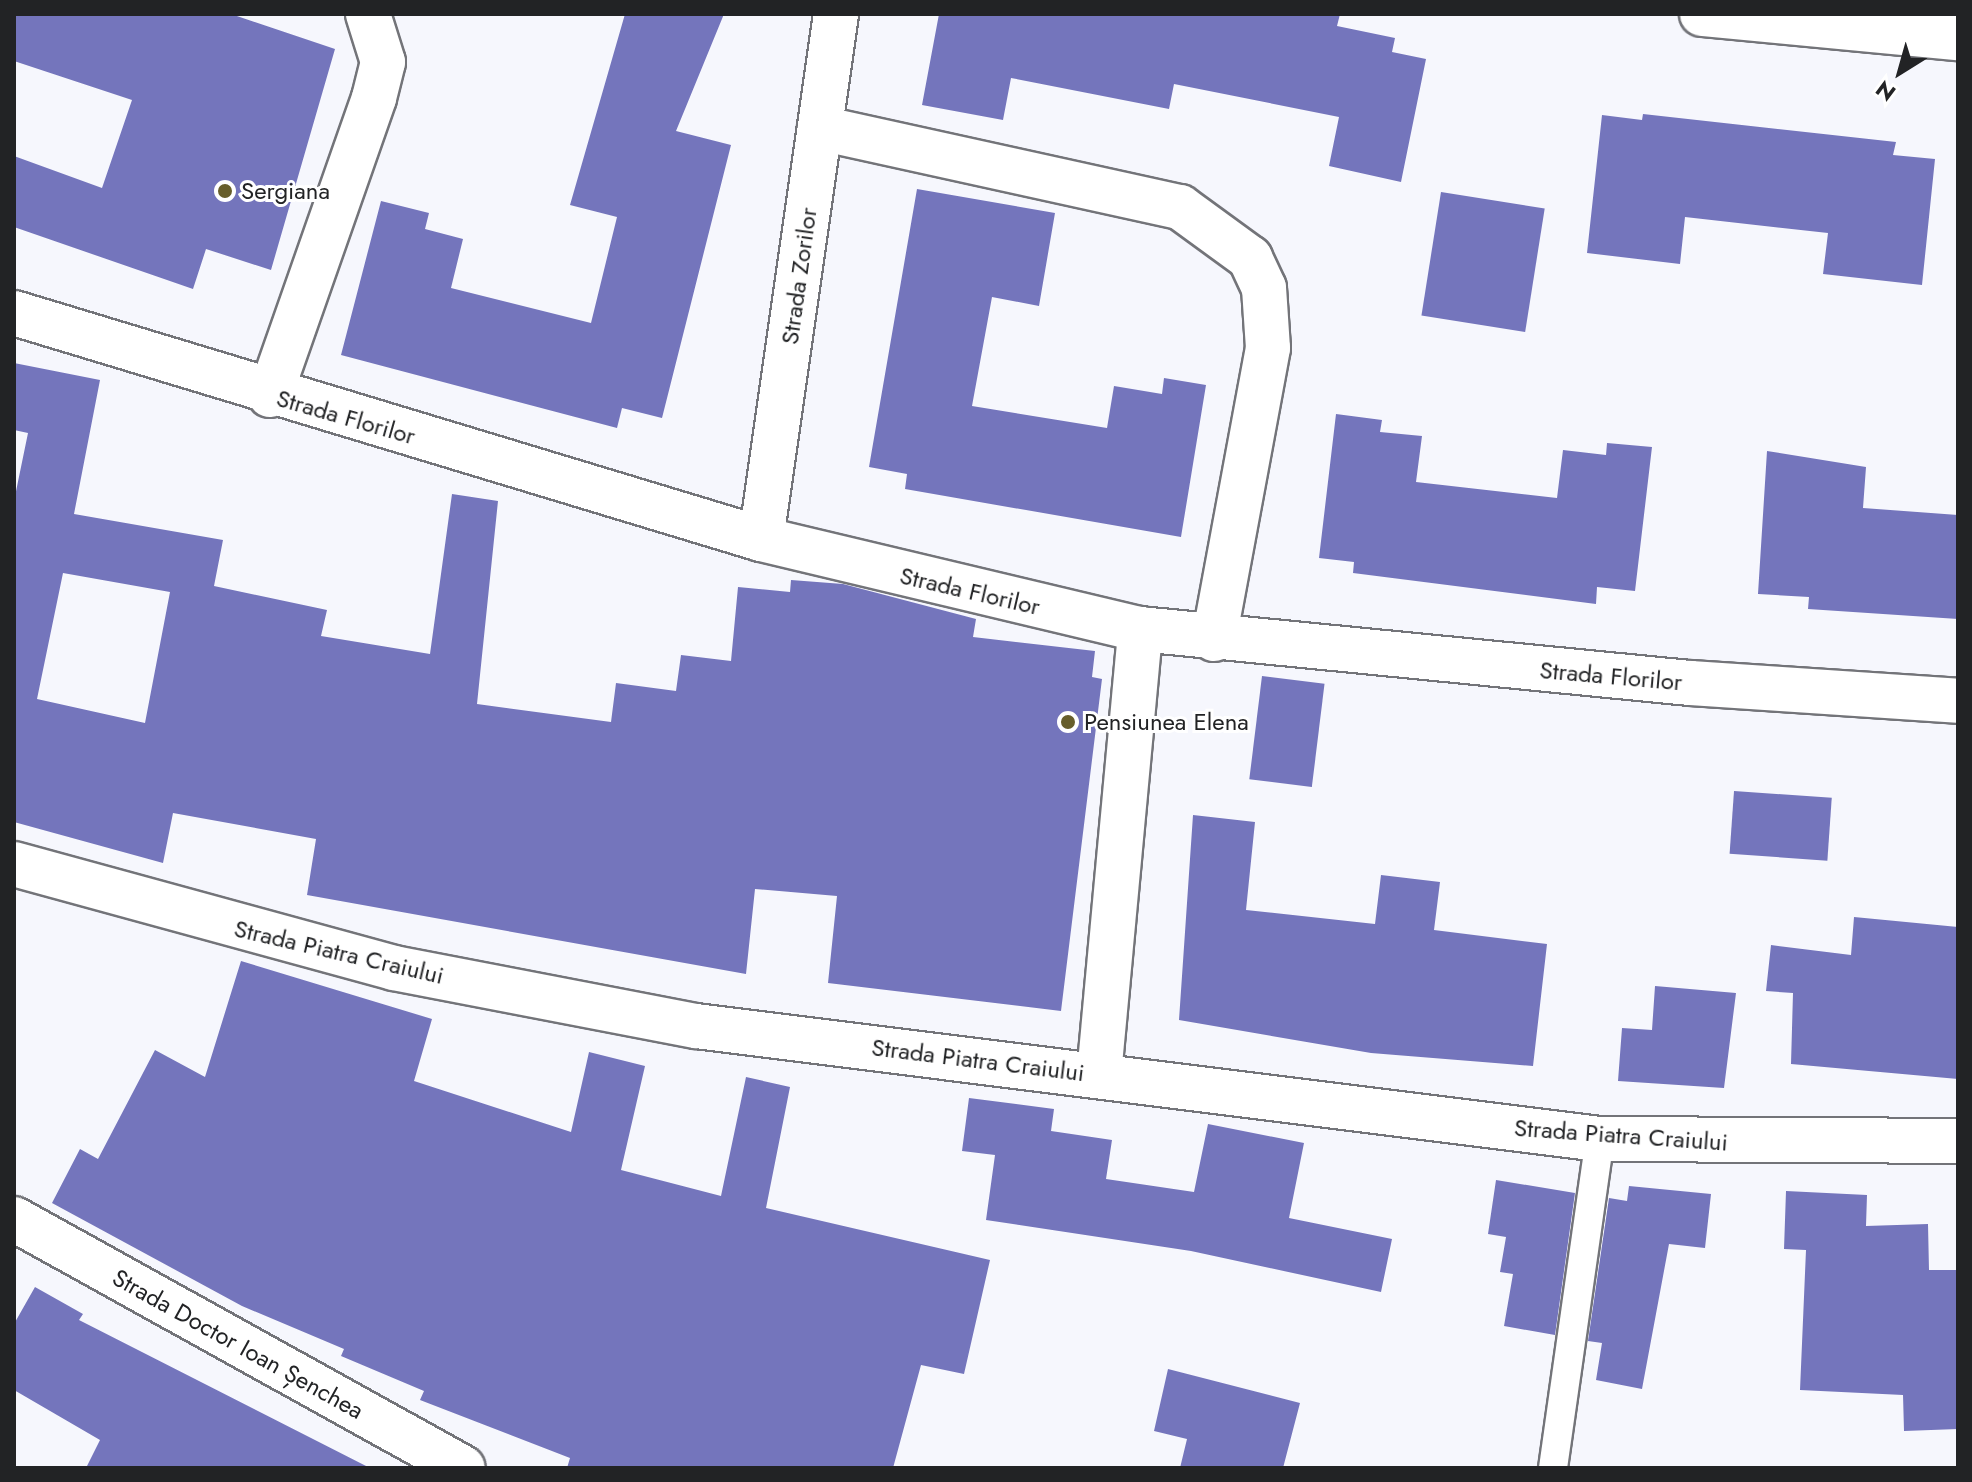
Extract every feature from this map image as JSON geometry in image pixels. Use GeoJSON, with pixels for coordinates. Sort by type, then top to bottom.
{"type":"FeatureCollection","features":[{"type":"Feature","properties":{"kind":"street"},"geometry":{"type":"LineString","coordinates":[[270,395],[374,98],[383,62],[368,14]]}},
{"type":"Feature","properties":{"kind":"street","name":"Strada Zorilor"},"geometry":{"type":"LineString","coordinates":[[761,539],[836,14]]}},
{"type":"Feature","properties":{"kind":"street"},"geometry":{"type":"LineString","coordinates":[[1702,14],[1958,38]]}},
{"type":"Feature","properties":{"kind":"street"},"geometry":{"type":"LineString","coordinates":[[820,128],[1180,207],[1250,258],[1264,288],[1268,348],[1214,639]]}},
{"type":"Feature","properties":{"kind":"street","name":"Strada Florilor"},"geometry":{"type":"LineString","coordinates":[[14,313],[270,395],[761,539],[1140,629],[1214,639],[1958,701]]}},
{"type":"Feature","properties":{"kind":"street"},"geometry":{"type":"LineString","coordinates":[[1099,1075],[1140,629]]}},
{"type":"Feature","properties":{"kind":"street","name":"Strada Piatra Craiului"},"geometry":{"type":"LineString","coordinates":[[14,864],[394,968],[696,1026],[1600,1139],[1958,1141]]}},
{"type":"Feature","properties":{"kind":"street","name":"Strada Doctor Ioan Șenchea"},"geometry":{"type":"LineString","coordinates":[[14,1219],[463,1468]]}},
{"type":"Feature","properties":{"kind":"lane"},"geometry":{"type":"LineString","coordinates":[[1553,1468],[1600,1139]]}},
{"type":"Feature","properties":{"kind":"building"},"geometry":{"type":"Polygon","coordinates":[[[14,14],[231,14],[335,49],[271,270],[206,249],[193,289],[14,227],[14,156],[102,188],[132,100],[14,61],[14,14]]]}},
{"type":"Feature","properties":{"kind":"building"},"geometry":{"type":"Polygon","coordinates":[[[625,14],[724,14],[676,131],[731,145],[662,418],[622,408],[617,428],[341,355],[381,201],[429,213],[425,229],[463,239],[451,288],[591,323],[617,217],[570,205],[625,14]]]}},
{"type":"Feature","properties":{"kind":"building"},"geometry":{"type":"Polygon","coordinates":[[[939,14],[1340,14],[1337,26],[1395,38],[1392,52],[1426,59],[1401,182],[1329,166],[1339,117],[1174,84],[1169,109],[1011,78],[1003,120],[922,105],[939,14]]]}},
{"type":"Feature","properties":{"kind":"building"},"geometry":{"type":"Polygon","coordinates":[[[1643,114],[1896,142],[1893,155],[1935,159],[1922,285],[1823,274],[1828,233],[1685,217],[1680,264],[1587,253],[1602,115],[1642,120],[1643,114]]]}},
{"type":"Feature","properties":{"kind":"building"},"geometry":{"type":"Polygon","coordinates":[[[917,189],[1055,213],[1039,306],[992,297],[972,406],[1107,428],[1114,386],[1162,394],[1164,378],[1206,385],[1181,537],[905,489],[907,474],[869,467],[917,189]]]}},
{"type":"Feature","properties":{"kind":"building"},"geometry":{"type":"Polygon","coordinates":[[[1441,192],[1545,208],[1525,332],[1421,315],[1441,192]]]}},
{"type":"Feature","properties":{"kind":"building"},"geometry":{"type":"Polygon","coordinates":[[[14,363],[100,380],[74,514],[223,540],[214,586],[327,610],[321,636],[430,654],[452,494],[498,501],[477,704],[611,722],[616,683],[676,691],[681,655],[731,661],[738,587],[790,592],[791,580],[843,584],[976,619],[973,637],[1095,651],[1092,677],[1102,679],[1061,1011],[828,983],[837,896],[755,889],[746,974],[307,895],[316,839],[173,813],[163,863],[14,822],[14,501],[28,433],[14,430],[14,363]],[[63,573],[37,699],[145,723],[170,592],[63,573]]]}},
{"type":"Feature","properties":{"kind":"building"},"geometry":{"type":"Polygon","coordinates":[[[1336,414],[1382,420],[1380,432],[1422,436],[1416,482],[1557,498],[1563,450],[1606,455],[1607,443],[1652,447],[1635,591],[1597,587],[1596,604],[1353,573],[1354,562],[1319,558],[1336,414]]]}},
{"type":"Feature","properties":{"kind":"building"},"geometry":{"type":"Polygon","coordinates":[[[1767,451],[1866,467],[1863,508],[1958,515],[1958,619],[1808,609],[1809,597],[1758,594],[1767,451]]]}},
{"type":"Feature","properties":{"kind":"building"},"geometry":{"type":"Polygon","coordinates":[[[1262,676],[1325,684],[1312,787],[1249,779],[1262,676]]]}},
{"type":"Feature","properties":{"kind":"building"},"geometry":{"type":"Polygon","coordinates":[[[1734,791],[1832,798],[1827,861],[1730,854],[1734,791]]]}},
{"type":"Feature","properties":{"kind":"building"},"geometry":{"type":"Polygon","coordinates":[[[1193,815],[1255,822],[1246,910],[1375,924],[1381,875],[1440,882],[1434,930],[1547,944],[1533,1066],[1371,1053],[1179,1020],[1193,815]]]}},
{"type":"Feature","properties":{"kind":"building"},"geometry":{"type":"Polygon","coordinates":[[[1854,917],[1958,927],[1958,1079],[1791,1064],[1793,993],[1766,991],[1771,945],[1851,955],[1854,917]]]}},
{"type":"Feature","properties":{"kind":"building"},"geometry":{"type":"Polygon","coordinates":[[[241,961],[432,1019],[414,1081],[571,1132],[589,1052],[645,1066],[621,1170],[721,1196],[746,1077],[790,1087],[766,1208],[990,1260],[964,1374],[921,1365],[893,1468],[567,1468],[570,1458],[420,1400],[424,1391],[341,1356],[344,1349],[242,1306],[52,1203],[80,1149],[98,1159],[155,1050],[205,1077],[241,961]]]}},
{"type":"Feature","properties":{"kind":"building"},"geometry":{"type":"Polygon","coordinates":[[[1655,986],[1736,993],[1724,1088],[1618,1081],[1622,1028],[1652,1030],[1655,986]]]}},
{"type":"Feature","properties":{"kind":"building"},"geometry":{"type":"Polygon","coordinates":[[[969,1098],[1054,1109],[1051,1131],[1112,1140],[1106,1179],[1194,1192],[1208,1124],[1304,1143],[1289,1218],[1392,1239],[1381,1292],[1191,1251],[986,1220],[995,1155],[962,1151],[969,1098]]]}},
{"type":"Feature","properties":{"kind":"building"},"geometry":{"type":"Polygon","coordinates":[[[1496,1180],[1575,1193],[1555,1335],[1504,1326],[1513,1274],[1500,1272],[1506,1237],[1488,1234],[1496,1180]]]}},
{"type":"Feature","properties":{"kind":"building"},"geometry":{"type":"Polygon","coordinates":[[[1629,1186],[1711,1194],[1705,1248],[1669,1244],[1642,1389],[1596,1380],[1602,1343],[1588,1341],[1609,1198],[1627,1201],[1629,1186]]]}},
{"type":"Feature","properties":{"kind":"building"},"geometry":{"type":"Polygon","coordinates":[[[1786,1191],[1867,1195],[1866,1226],[1928,1224],[1929,1270],[1958,1270],[1958,1429],[1904,1431],[1903,1395],[1800,1390],[1806,1250],[1784,1249],[1786,1191]]]}},
{"type":"Feature","properties":{"kind":"building"},"geometry":{"type":"Polygon","coordinates":[[[35,1287],[83,1314],[79,1320],[370,1468],[86,1468],[100,1440],[14,1390],[14,1324],[35,1287]]]}},
{"type":"Feature","properties":{"kind":"building"},"geometry":{"type":"Polygon","coordinates":[[[1168,1369],[1300,1403],[1283,1468],[1180,1468],[1187,1439],[1154,1431],[1168,1369]]]}},
{"type":"Feature","properties":{"kind":"place","name":"Sergiana"},"geometry":{"type":"Point","coordinates":[225,191]}},
{"type":"Feature","properties":{"kind":"place","name":"Pensiunea Elena"},"geometry":{"type":"Point","coordinates":[1068,722]}}]}
